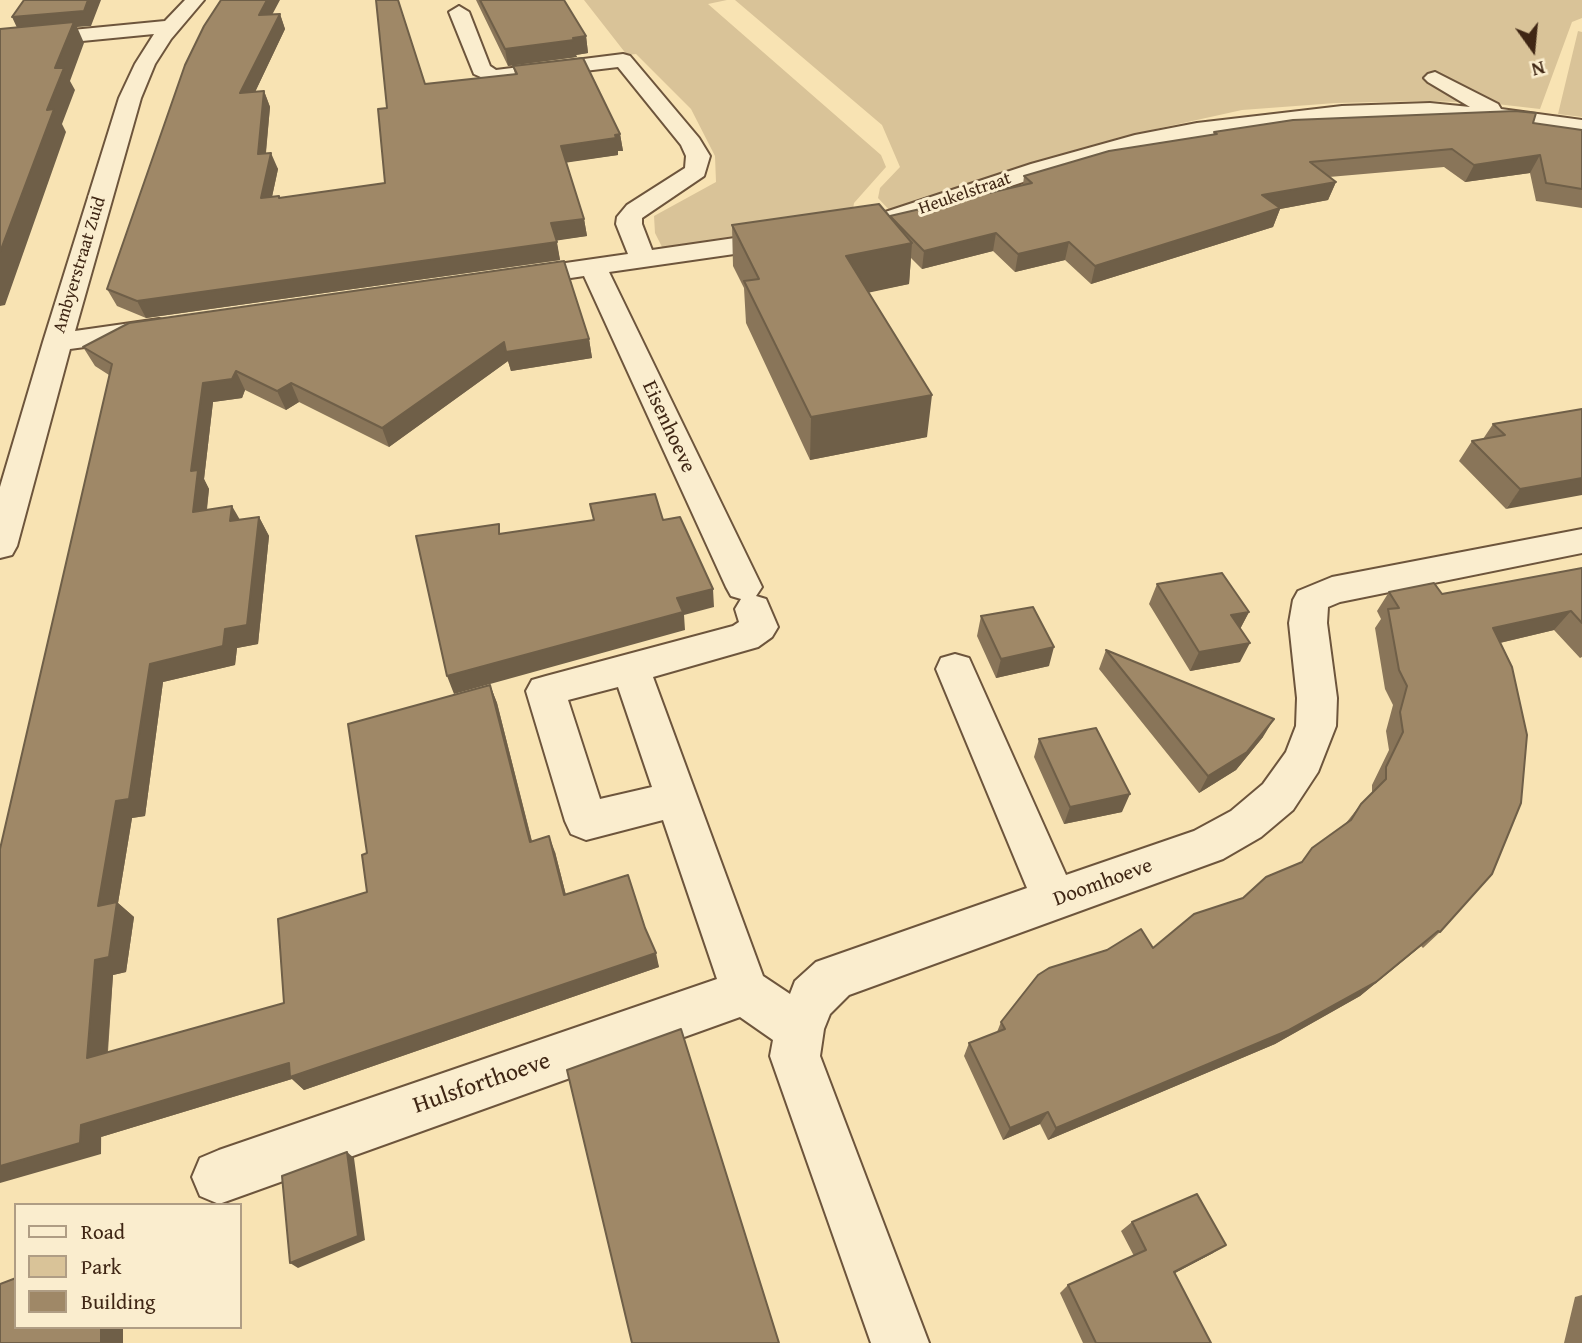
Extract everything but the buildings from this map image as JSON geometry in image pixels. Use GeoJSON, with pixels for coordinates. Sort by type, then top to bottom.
{"type":"FeatureCollection","features":[{"type":"Feature","properties":{"kind":"street","name":"Ambyerstraat Zuid"},"geometry":{"type":"LineString","coordinates":[[0,547],[57,342],[130,99],[145,64],[169,27],[195,0]]}},
{"type":"Feature","properties":{"kind":"street"},"geometry":{"type":"LineString","coordinates":[[459,12],[481,70],[492,76],[511,75],[623,60],[691,143],[698,156],[696,172],[636,210],[631,217],[629,224],[643,260]]}},
{"type":"Feature","properties":{"kind":"street"},"geometry":{"type":"LineString","coordinates":[[0,43],[169,27]]}},
{"type":"Feature","properties":{"kind":"street"},"geometry":{"type":"LineString","coordinates":[[1435,78],[1501,116]]}},
{"type":"Feature","properties":{"kind":"street","name":"Heukelstraat"},"geometry":{"type":"LineString","coordinates":[[850,229],[1123,145],[1197,130],[1390,111],[1430,110],[1582,127]]}},
{"type":"Feature","properties":{"kind":"street"},"geometry":{"type":"LineString","coordinates":[[497,280],[809,235]]}},
{"type":"Feature","properties":{"kind":"street","name":"Eisenhoeve"},"geometry":{"type":"LineString","coordinates":[[593,267],[748,598],[759,627],[754,633],[546,691],[586,821],[676,799]]}},
{"type":"Feature","properties":{"kind":"street"},"geometry":{"type":"LineString","coordinates":[[57,342],[181,325]]}},
{"type":"Feature","properties":{"kind":"street","name":"Doomhoeve"},"geometry":{"type":"LineString","coordinates":[[900,1343],[795,1056],[799,1029],[812,998],[833,978],[1208,845],[1246,824],[1278,797],[1303,760],[1317,726],[1317,698],[1308,622],[1311,600],[1332,590],[1582,541]]}},
{"type":"Feature","properties":{"kind":"street"},"geometry":{"type":"LineString","coordinates":[[631,669],[745,992],[799,1029]]}},
{"type":"Feature","properties":{"kind":"street"},"geometry":{"type":"LineString","coordinates":[[955,669],[1055,900]]}},
{"type":"Feature","properties":{"kind":"street","name":"Hulsforthoeve"},"geometry":{"type":"LineString","coordinates":[[219,1177],[745,992]]}},
{"type":"Feature","properties":{"kind":"green space"},"geometry":{"type":"Polygon","coordinates":[[[584,0],[727,0],[708,4],[881,155],[886,167],[854,203],[851,223],[665,253],[655,233],[654,216],[716,182],[715,156],[691,109],[636,54],[627,55],[584,0]]]}},
{"type":"Feature","properties":{"kind":"green space"},"geometry":{"type":"Polygon","coordinates":[[[735,0],[1582,0],[1582,18],[1572,22],[1540,109],[1488,103],[1425,101],[1336,103],[1242,110],[1156,129],[891,212],[878,198],[880,188],[900,167],[882,125],[735,0]]]}},
{"type":"Feature","properties":{"kind":"green space"},"geometry":{"type":"Polygon","coordinates":[[[1578,31],[1582,32],[1582,117],[1558,114],[1578,31]]]}}]}
